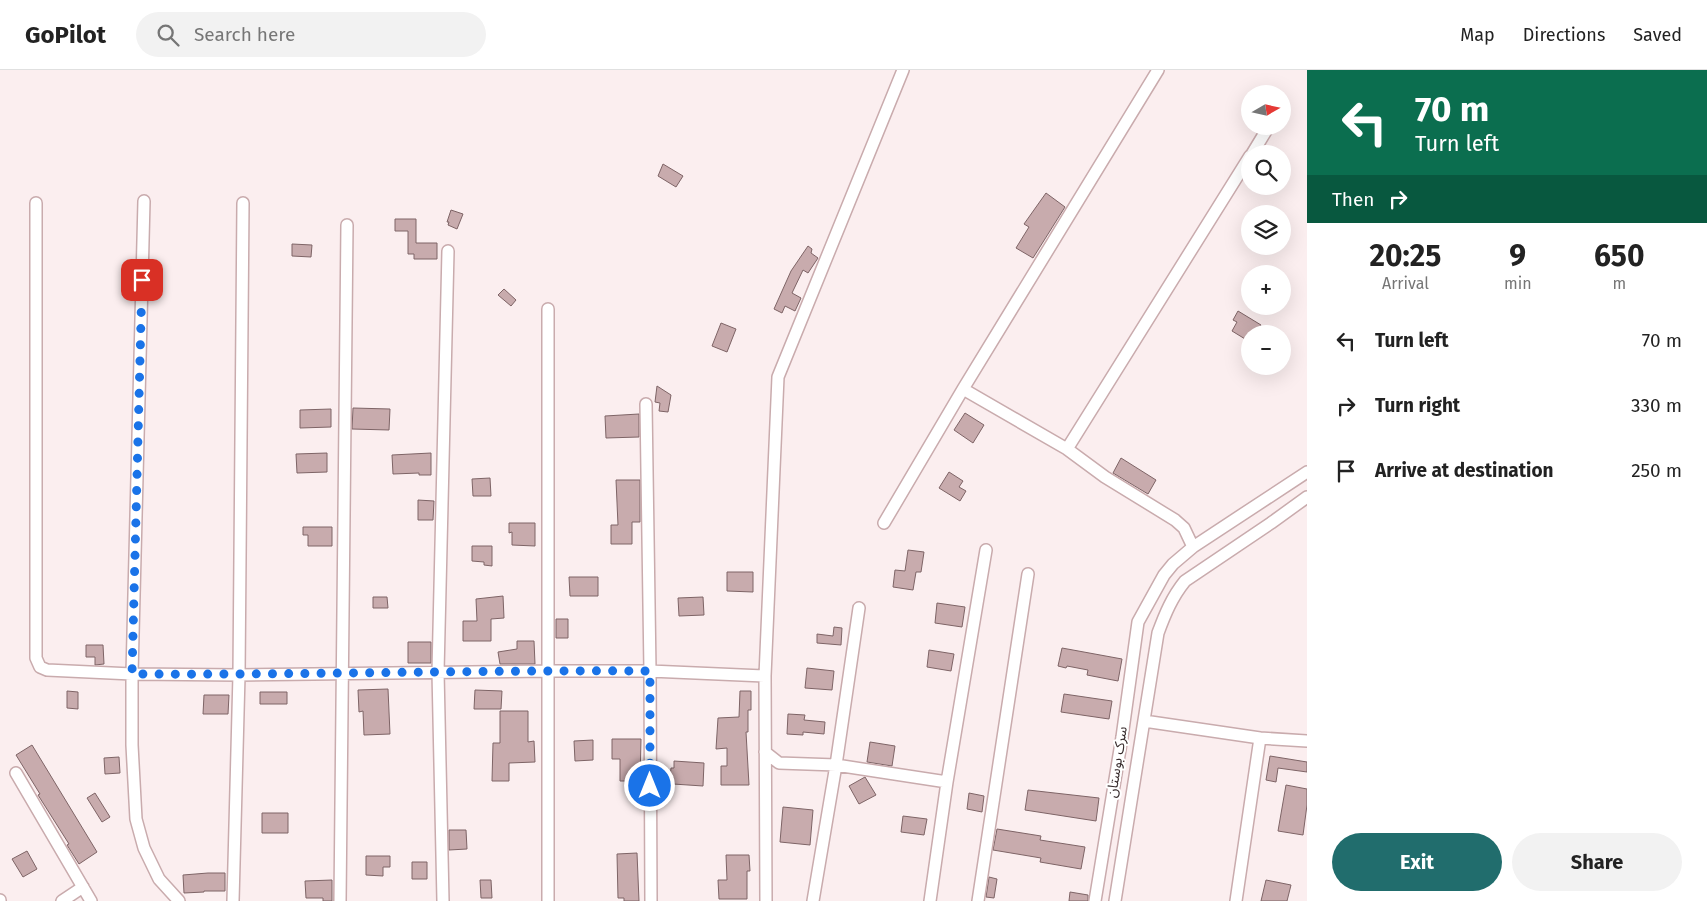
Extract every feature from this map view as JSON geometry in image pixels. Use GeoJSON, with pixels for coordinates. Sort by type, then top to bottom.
{"type":"FeatureCollection","features":[{"type":"Feature","properties":{"kind":"street"},"geometry":{"type":"LineString","coordinates":[[766,901],[765,676],[778,377],[903,70]]}},
{"type":"Feature","properties":{"kind":"street"},"geometry":{"type":"LineString","coordinates":[[884,523],[963,389],[1158,70]]}},
{"type":"Feature","properties":{"kind":"street"},"geometry":{"type":"LineString","coordinates":[[1067,450],[1241,171]]}},
{"type":"Feature","properties":{"kind":"street"},"geometry":{"type":"LineString","coordinates":[[144,201],[132,674],[132,745],[136,819],[144,848],[159,879],[179,901]]}},
{"type":"Feature","properties":{"kind":"street"},"geometry":{"type":"LineString","coordinates":[[36,203],[36,658],[40,667],[48,670],[132,674],[239,675],[650,671],[765,676]]}},
{"type":"Feature","properties":{"kind":"street"},"geometry":{"type":"LineString","coordinates":[[233,901],[239,675],[243,203]]}},
{"type":"Feature","properties":{"kind":"street"},"geometry":{"type":"LineString","coordinates":[[340,901],[347,225]]}},
{"type":"Feature","properties":{"kind":"street"},"geometry":{"type":"LineString","coordinates":[[443,901],[438,672],[448,251]]}},
{"type":"Feature","properties":{"kind":"street"},"geometry":{"type":"LineString","coordinates":[[548,309],[548,901]]}},
{"type":"Feature","properties":{"kind":"street"},"geometry":{"type":"LineString","coordinates":[[963,389],[1067,450],[1105,477],[1175,520],[1184,528],[1193,547]]}},
{"type":"Feature","properties":{"kind":"street"},"geometry":{"type":"LineString","coordinates":[[646,404],[650,671],[650,901]]}},
{"type":"Feature","properties":{"kind":"street"},"geometry":{"type":"LineString","coordinates":[[1158,633],[1138,622],[1164,575],[1193,547],[1307,472]]}},
{"type":"Feature","properties":{"kind":"street","name":"سرک بوستان"},"geometry":{"type":"LineString","coordinates":[[1115,901],[1158,633],[1174,594],[1185,581],[1271,523],[1307,496]]}},
{"type":"Feature","properties":{"kind":"street"},"geometry":{"type":"LineString","coordinates":[[930,901],[947,782],[986,550]]}},
{"type":"Feature","properties":{"kind":"street"},"geometry":{"type":"LineString","coordinates":[[978,901],[1028,574]]}},
{"type":"Feature","properties":{"kind":"street"},"geometry":{"type":"LineString","coordinates":[[813,901],[836,765],[859,608]]}},
{"type":"Feature","properties":{"kind":"street","name":"سرک بوستان"},"geometry":{"type":"LineString","coordinates":[[1095,901],[1122,737],[1138,622]]}},
{"type":"Feature","properties":{"kind":"street"},"geometry":{"type":"LineString","coordinates":[[1144,721],[1260,738],[1307,740]]}},
{"type":"Feature","properties":{"kind":"street"},"geometry":{"type":"LineString","coordinates":[[1236,901],[1260,738]]}},
{"type":"Feature","properties":{"kind":"street"},"geometry":{"type":"LineString","coordinates":[[765,752],[779,763],[836,765],[947,782]]}},
{"type":"Feature","properties":{"kind":"street"},"geometry":{"type":"LineString","coordinates":[[16,773],[91,901]]}},
{"type":"Feature","properties":{"kind":"street"},"geometry":{"type":"LineString","coordinates":[[62,901],[83,887]]}},
{"type":"Feature","properties":{"kind":"building"},"geometry":{"type":"Polygon","coordinates":[[[663,164],[683,176],[676,187],[658,176],[663,164]]]}},
{"type":"Feature","properties":{"kind":"building"},"geometry":{"type":"Polygon","coordinates":[[[1046,193],[1065,207],[1033,258],[1016,248],[1029,227],[1024,224],[1046,193]]]}},
{"type":"Feature","properties":{"kind":"building"},"geometry":{"type":"Polygon","coordinates":[[[451,210],[463,214],[457,229],[448,225],[449,222],[447,222],[451,210]]]}},
{"type":"Feature","properties":{"kind":"building"},"geometry":{"type":"Polygon","coordinates":[[[395,219],[416,219],[416,243],[437,243],[437,259],[414,259],[414,254],[408,254],[408,231],[395,231],[395,219]]]}},
{"type":"Feature","properties":{"kind":"building"},"geometry":{"type":"Polygon","coordinates":[[[292,244],[312,245],[311,257],[292,256],[292,244]]]}},
{"type":"Feature","properties":{"kind":"building"},"geometry":{"type":"Polygon","coordinates":[[[808,246],[812,249],[811,253],[818,258],[808,273],[803,270],[792,293],[801,298],[795,311],[785,306],[782,313],[774,309],[791,271],[808,246]]]}},
{"type":"Feature","properties":{"kind":"building"},"geometry":{"type":"Polygon","coordinates":[[[504,289],[516,300],[511,306],[498,295],[504,289]]]}},
{"type":"Feature","properties":{"kind":"building"},"geometry":{"type":"Polygon","coordinates":[[[1238,311],[1241,315],[1245,315],[1261,325],[1241,325],[1241,336],[1232,331],[1237,322],[1233,320],[1238,311]]]}},
{"type":"Feature","properties":{"kind":"building"},"geometry":{"type":"Polygon","coordinates":[[[721,323],[736,329],[727,352],[712,346],[721,323]]]}},
{"type":"Feature","properties":{"kind":"building"},"geometry":{"type":"Polygon","coordinates":[[[657,386],[671,395],[668,412],[659,411],[660,403],[655,402],[657,386]]]}},
{"type":"Feature","properties":{"kind":"building"},"geometry":{"type":"Polygon","coordinates":[[[353,408],[390,409],[389,430],[352,429],[353,408]]]}},
{"type":"Feature","properties":{"kind":"building"},"geometry":{"type":"Polygon","coordinates":[[[331,409],[331,427],[300,428],[300,410],[331,409]]]}},
{"type":"Feature","properties":{"kind":"building"},"geometry":{"type":"Polygon","coordinates":[[[965,413],[984,425],[973,443],[954,430],[965,413]]]}},
{"type":"Feature","properties":{"kind":"building"},"geometry":{"type":"Polygon","coordinates":[[[639,414],[639,437],[606,438],[605,416],[639,414]]]}},
{"type":"Feature","properties":{"kind":"building"},"geometry":{"type":"Polygon","coordinates":[[[327,453],[327,472],[297,473],[296,454],[327,453]]]}},
{"type":"Feature","properties":{"kind":"building"},"geometry":{"type":"Polygon","coordinates":[[[431,453],[431,475],[419,475],[419,473],[393,474],[392,455],[431,453]]]}},
{"type":"Feature","properties":{"kind":"building"},"geometry":{"type":"Polygon","coordinates":[[[1121,458],[1156,480],[1148,494],[1113,473],[1121,458]]]}},
{"type":"Feature","properties":{"kind":"building"},"geometry":{"type":"Polygon","coordinates":[[[949,472],[963,481],[959,487],[966,491],[960,501],[939,488],[949,472]]]}},
{"type":"Feature","properties":{"kind":"building"},"geometry":{"type":"Polygon","coordinates":[[[490,478],[491,496],[473,496],[472,479],[490,478]]]}},
{"type":"Feature","properties":{"kind":"building"},"geometry":{"type":"Polygon","coordinates":[[[616,480],[640,480],[640,522],[632,522],[632,544],[611,544],[611,525],[618,525],[616,480]]]}},
{"type":"Feature","properties":{"kind":"building"},"geometry":{"type":"Polygon","coordinates":[[[418,500],[434,501],[433,520],[418,520],[418,500]]]}},
{"type":"Feature","properties":{"kind":"building"},"geometry":{"type":"Polygon","coordinates":[[[509,523],[535,523],[535,546],[512,545],[512,532],[509,533],[509,523]]]}},
{"type":"Feature","properties":{"kind":"building"},"geometry":{"type":"Polygon","coordinates":[[[303,527],[332,527],[332,546],[308,546],[308,535],[303,535],[303,527]]]}},
{"type":"Feature","properties":{"kind":"building"},"geometry":{"type":"Polygon","coordinates":[[[472,546],[492,546],[492,566],[484,565],[484,562],[472,561],[472,546]]]}},
{"type":"Feature","properties":{"kind":"building"},"geometry":{"type":"Polygon","coordinates":[[[908,550],[924,552],[921,572],[916,572],[913,590],[893,587],[895,570],[905,571],[908,550]]]}},
{"type":"Feature","properties":{"kind":"building"},"geometry":{"type":"Polygon","coordinates":[[[727,572],[753,572],[753,592],[727,591],[727,572]]]}},
{"type":"Feature","properties":{"kind":"building"},"geometry":{"type":"Polygon","coordinates":[[[569,577],[598,577],[598,596],[570,596],[569,577]]]}},
{"type":"Feature","properties":{"kind":"building"},"geometry":{"type":"Polygon","coordinates":[[[503,596],[504,618],[491,619],[491,641],[463,641],[463,621],[477,621],[476,599],[503,596]]]}},
{"type":"Feature","properties":{"kind":"building"},"geometry":{"type":"Polygon","coordinates":[[[373,597],[387,597],[388,608],[373,608],[373,597]]]}},
{"type":"Feature","properties":{"kind":"building"},"geometry":{"type":"Polygon","coordinates":[[[703,597],[704,615],[679,616],[678,598],[703,597]]]}},
{"type":"Feature","properties":{"kind":"building"},"geometry":{"type":"Polygon","coordinates":[[[937,603],[965,607],[962,627],[935,623],[937,603]]]}},
{"type":"Feature","properties":{"kind":"building"},"geometry":{"type":"Polygon","coordinates":[[[556,619],[568,619],[568,638],[556,638],[556,619]]]}},
{"type":"Feature","properties":{"kind":"building"},"geometry":{"type":"Polygon","coordinates":[[[834,627],[842,628],[841,645],[817,643],[817,634],[833,636],[834,627]]]}},
{"type":"Feature","properties":{"kind":"building"},"geometry":{"type":"Polygon","coordinates":[[[517,641],[534,641],[535,664],[500,664],[498,652],[517,649],[517,641]]]}},
{"type":"Feature","properties":{"kind":"building"},"geometry":{"type":"Polygon","coordinates":[[[408,642],[431,642],[431,663],[408,663],[408,642]]]}},
{"type":"Feature","properties":{"kind":"building"},"geometry":{"type":"Polygon","coordinates":[[[86,645],[103,645],[104,664],[95,665],[95,657],[86,657],[86,645]]]}},
{"type":"Feature","properties":{"kind":"building"},"geometry":{"type":"Polygon","coordinates":[[[1062,648],[1122,659],[1118,681],[1087,675],[1088,670],[1058,666],[1062,648]]]}},
{"type":"Feature","properties":{"kind":"building"},"geometry":{"type":"Polygon","coordinates":[[[929,650],[954,654],[951,671],[927,667],[929,650]]]}},
{"type":"Feature","properties":{"kind":"building"},"geometry":{"type":"Polygon","coordinates":[[[807,668],[834,671],[832,690],[805,688],[807,668]]]}},
{"type":"Feature","properties":{"kind":"building"},"geometry":{"type":"Polygon","coordinates":[[[388,689],[390,734],[364,735],[363,711],[359,712],[358,690],[388,689]]]}},
{"type":"Feature","properties":{"kind":"building"},"geometry":{"type":"Polygon","coordinates":[[[475,690],[502,691],[501,709],[474,709],[475,690]]]}},
{"type":"Feature","properties":{"kind":"building"},"geometry":{"type":"Polygon","coordinates":[[[67,691],[78,692],[78,709],[67,708],[67,691]]]}},
{"type":"Feature","properties":{"kind":"building"},"geometry":{"type":"Polygon","coordinates":[[[740,691],[751,691],[751,710],[748,710],[748,732],[746,732],[749,785],[721,785],[721,766],[727,766],[727,748],[716,749],[718,718],[739,717],[740,691]]]}},
{"type":"Feature","properties":{"kind":"building"},"geometry":{"type":"Polygon","coordinates":[[[260,692],[287,692],[287,704],[260,704],[260,692]]]}},
{"type":"Feature","properties":{"kind":"building"},"geometry":{"type":"Polygon","coordinates":[[[1064,694],[1112,701],[1109,719],[1061,712],[1064,694]]]}},
{"type":"Feature","properties":{"kind":"building"},"geometry":{"type":"Polygon","coordinates":[[[204,695],[229,695],[228,714],[203,714],[204,695]]]}},
{"type":"Feature","properties":{"kind":"building"},"geometry":{"type":"Polygon","coordinates":[[[500,711],[528,711],[528,742],[534,741],[535,762],[509,763],[509,781],[492,781],[493,743],[500,743],[500,711]]]}},
{"type":"Feature","properties":{"kind":"building"},"geometry":{"type":"Polygon","coordinates":[[[788,714],[805,715],[804,720],[825,722],[824,734],[803,732],[803,735],[787,734],[788,714]]]}},
{"type":"Feature","properties":{"kind":"building"},"geometry":{"type":"Polygon","coordinates":[[[612,739],[641,739],[640,781],[620,781],[620,759],[612,759],[612,739]]]}},
{"type":"Feature","properties":{"kind":"building"},"geometry":{"type":"Polygon","coordinates":[[[593,740],[593,760],[575,761],[574,741],[593,740]]]}},
{"type":"Feature","properties":{"kind":"building"},"geometry":{"type":"Polygon","coordinates":[[[870,742],[895,746],[892,766],[867,762],[870,742]]]}},
{"type":"Feature","properties":{"kind":"building"},"geometry":{"type":"Polygon","coordinates":[[[32,745],[97,852],[79,864],[16,755],[32,745]]]}},
{"type":"Feature","properties":{"kind":"building"},"geometry":{"type":"Polygon","coordinates":[[[1270,756],[1307,762],[1307,772],[1278,768],[1276,782],[1266,780],[1270,756]]]}},
{"type":"Feature","properties":{"kind":"building"},"geometry":{"type":"Polygon","coordinates":[[[119,757],[120,773],[105,774],[104,758],[119,757]]]}},
{"type":"Feature","properties":{"kind":"building"},"geometry":{"type":"Polygon","coordinates":[[[674,761],[704,763],[703,786],[673,784],[673,777],[670,777],[671,768],[674,768],[674,761]]]}},
{"type":"Feature","properties":{"kind":"building"},"geometry":{"type":"Polygon","coordinates":[[[865,777],[876,795],[859,804],[849,786],[865,777]]]}},
{"type":"Feature","properties":{"kind":"building"},"geometry":{"type":"Polygon","coordinates":[[[1286,785],[1307,789],[1303,835],[1278,831],[1286,785]]]}},
{"type":"Feature","properties":{"kind":"building"},"geometry":{"type":"Polygon","coordinates":[[[1028,790],[1099,798],[1096,821],[1025,810],[1028,790]]]}},
{"type":"Feature","properties":{"kind":"building"},"geometry":{"type":"Polygon","coordinates":[[[95,793],[110,817],[102,822],[87,798],[95,793]]]}},
{"type":"Feature","properties":{"kind":"building"},"geometry":{"type":"Polygon","coordinates":[[[969,793],[984,796],[982,812],[967,809],[969,793]]]}},
{"type":"Feature","properties":{"kind":"building"},"geometry":{"type":"Polygon","coordinates":[[[783,807],[813,810],[810,845],[780,842],[783,807]]]}},
{"type":"Feature","properties":{"kind":"building"},"geometry":{"type":"Polygon","coordinates":[[[262,813],[288,813],[288,833],[262,833],[262,813]]]}},
{"type":"Feature","properties":{"kind":"building"},"geometry":{"type":"Polygon","coordinates":[[[903,816],[927,819],[924,835],[901,832],[903,816]]]}},
{"type":"Feature","properties":{"kind":"building"},"geometry":{"type":"Polygon","coordinates":[[[997,829],[1041,836],[1040,840],[1085,847],[1081,869],[1040,862],[1041,858],[993,850],[997,829]]]}},
{"type":"Feature","properties":{"kind":"building"},"geometry":{"type":"Polygon","coordinates":[[[449,830],[466,830],[467,849],[449,850],[449,830]]]}},
{"type":"Feature","properties":{"kind":"building"},"geometry":{"type":"Polygon","coordinates":[[[27,851],[37,869],[23,877],[12,859],[27,851]]]}},
{"type":"Feature","properties":{"kind":"building"},"geometry":{"type":"Polygon","coordinates":[[[637,853],[639,901],[624,901],[624,898],[618,898],[617,854],[637,853]]]}},
{"type":"Feature","properties":{"kind":"building"},"geometry":{"type":"Polygon","coordinates":[[[726,855],[749,855],[750,871],[747,871],[747,899],[719,899],[718,880],[727,880],[726,855]]]}},
{"type":"Feature","properties":{"kind":"building"},"geometry":{"type":"Polygon","coordinates":[[[366,856],[390,856],[390,867],[383,867],[383,876],[366,875],[366,856]]]}},
{"type":"Feature","properties":{"kind":"building"},"geometry":{"type":"Polygon","coordinates":[[[412,862],[427,862],[427,879],[412,879],[412,862]]]}},
{"type":"Feature","properties":{"kind":"building"},"geometry":{"type":"Polygon","coordinates":[[[225,873],[225,891],[184,893],[183,875],[225,873]]]}},
{"type":"Feature","properties":{"kind":"building"},"geometry":{"type":"Polygon","coordinates":[[[989,877],[997,879],[994,898],[986,897],[989,877]]]}},
{"type":"Feature","properties":{"kind":"building"},"geometry":{"type":"Polygon","coordinates":[[[332,880],[332,901],[323,901],[323,898],[306,898],[305,881],[332,880]]]}},
{"type":"Feature","properties":{"kind":"building"},"geometry":{"type":"Polygon","coordinates":[[[480,880],[491,880],[492,898],[481,898],[480,880]]]}},
{"type":"Feature","properties":{"kind":"building"},"geometry":{"type":"Polygon","coordinates":[[[1266,880],[1291,885],[1287,901],[1261,901],[1266,880]]]}},
{"type":"Feature","properties":{"kind":"building"},"geometry":{"type":"Polygon","coordinates":[[[1070,892],[1088,895],[1088,901],[1069,901],[1070,892]]]}},
{"type":"Feature","properties":{"kind":"route"},"geometry":{"type":"LineString","coordinates":[[142,280],[132,674],[239,675],[650,671],[650,786]]}}]}
